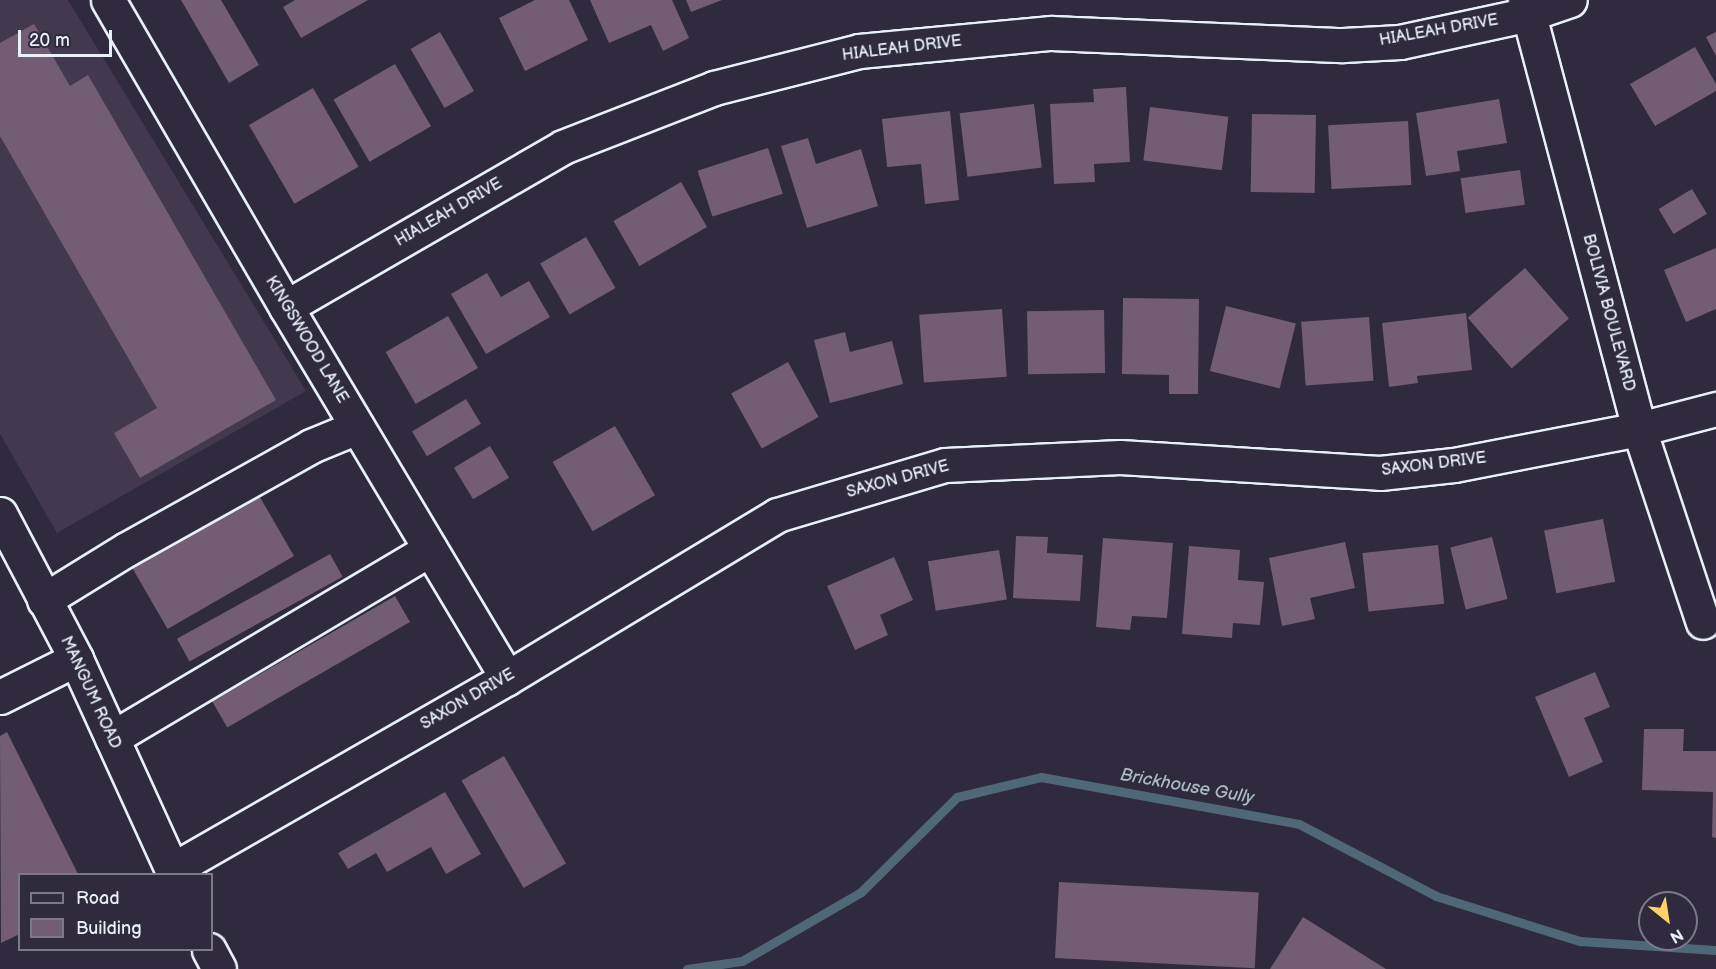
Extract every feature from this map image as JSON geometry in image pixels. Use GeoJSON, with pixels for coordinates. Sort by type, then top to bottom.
{"type":"FeatureCollection","features":[{"type":"Feature","properties":{"kind":"street","name":"KINGSWOOD LANE"},"geometry":{"type":"LineString","coordinates":[[108,0],[286,307],[507,678]]}},
{"type":"Feature","properties":{"kind":"street","name":"HIALEAH DRIVE"},"geometry":{"type":"LineString","coordinates":[[286,307],[563,147],[714,88],[859,51],[1051,33],[1366,44],[1400,42],[1527,7],[1570,0]]}},
{"type":"Feature","properties":{"kind":"street","name":"BOLIVIA BOULEVARD"},"geometry":{"type":"LineString","coordinates":[[1527,7],[1640,429],[1703,622]]}},
{"type":"Feature","properties":{"kind":"street","name":"SAXON DRIVE"},"geometry":{"type":"LineString","coordinates":[[173,872],[507,678],[777,514],[945,465],[1120,457],[1380,473],[1455,465],[1640,429],[1716,408]]}},
{"type":"Feature","properties":{"kind":"street"},"geometry":{"type":"LineString","coordinates":[[44,600],[127,549],[311,446],[357,427]]}},
{"type":"Feature","properties":{"kind":"street","name":"MANGUM ROAD"},"geometry":{"type":"LineString","coordinates":[[0,514],[76,659],[173,872]]}},
{"type":"Feature","properties":{"kind":"street"},"geometry":{"type":"LineString","coordinates":[[112,738],[430,549]]}},
{"type":"Feature","properties":{"kind":"street"},"geometry":{"type":"LineString","coordinates":[[0,697],[76,659]]}},
{"type":"Feature","properties":{"kind":"street"},"geometry":{"type":"LineString","coordinates":[[210,951],[219,969]]}},
{"type":"Feature","properties":{"kind":"shaded area"},"geometry":{"type":"Polygon","coordinates":[[[0,0],[68,0],[306,391],[57,533],[0,434],[0,0]]]}},
{"type":"Feature","properties":{"kind":"building"},"geometry":{"type":"Polygon","coordinates":[[[181,0],[221,0],[259,65],[229,83],[181,0]]]}},
{"type":"Feature","properties":{"kind":"building"},"geometry":{"type":"Polygon","coordinates":[[[295,0],[368,0],[301,38],[283,7],[295,0]]]}},
{"type":"Feature","properties":{"kind":"building"},"geometry":{"type":"Polygon","coordinates":[[[535,0],[569,0],[588,40],[525,71],[499,18],[535,0]]]}},
{"type":"Feature","properties":{"kind":"building"},"geometry":{"type":"Polygon","coordinates":[[[590,0],[672,0],[689,38],[663,51],[651,25],[609,43],[590,0]]]}},
{"type":"Feature","properties":{"kind":"building"},"geometry":{"type":"Polygon","coordinates":[[[686,0],[722,0],[691,12],[686,0]]]}},
{"type":"Feature","properties":{"kind":"building"},"geometry":{"type":"Polygon","coordinates":[[[34,24],[70,86],[88,75],[276,400],[140,478],[114,433],[157,408],[0,136],[0,43],[34,24]]]}},
{"type":"Feature","properties":{"kind":"building"},"geometry":{"type":"Polygon","coordinates":[[[440,32],[474,91],[445,108],[411,49],[440,32]]]}},
{"type":"Feature","properties":{"kind":"building"},"geometry":{"type":"Polygon","coordinates":[[[1716,32],[1716,56],[1706,37],[1716,32]]]}},
{"type":"Feature","properties":{"kind":"building"},"geometry":{"type":"Polygon","coordinates":[[[1695,47],[1716,84],[1716,91],[1655,126],[1630,84],[1695,47]]]}},
{"type":"Feature","properties":{"kind":"building"},"geometry":{"type":"Polygon","coordinates":[[[395,64],[431,126],[370,162],[334,100],[395,64]]]}},
{"type":"Feature","properties":{"kind":"building"},"geometry":{"type":"Polygon","coordinates":[[[1126,87],[1130,162],[1094,164],[1095,182],[1054,184],[1050,104],[1094,102],[1093,89],[1126,87]]]}},
{"type":"Feature","properties":{"kind":"building"},"geometry":{"type":"Polygon","coordinates":[[[313,88],[359,167],[294,204],[249,125],[313,88]]]}},
{"type":"Feature","properties":{"kind":"building"},"geometry":{"type":"Polygon","coordinates":[[[1499,99],[1507,143],[1457,151],[1460,171],[1426,176],[1416,113],[1499,99]]]}},
{"type":"Feature","properties":{"kind":"building"},"geometry":{"type":"Polygon","coordinates":[[[1034,104],[1042,168],[967,177],[960,113],[1034,104]]]}},
{"type":"Feature","properties":{"kind":"building"},"geometry":{"type":"Polygon","coordinates":[[[1150,107],[1228,117],[1222,170],[1143,161],[1150,107]]]}},
{"type":"Feature","properties":{"kind":"building"},"geometry":{"type":"Polygon","coordinates":[[[950,111],[959,200],[925,204],[921,164],[887,167],[882,119],[950,111]]]}},
{"type":"Feature","properties":{"kind":"building"},"geometry":{"type":"Polygon","coordinates":[[[1252,114],[1316,115],[1315,193],[1251,192],[1252,114]]]}},
{"type":"Feature","properties":{"kind":"building"},"geometry":{"type":"Polygon","coordinates":[[[1408,121],[1411,185],[1331,189],[1328,125],[1408,121]]]}},
{"type":"Feature","properties":{"kind":"building"},"geometry":{"type":"Polygon","coordinates":[[[808,138],[816,164],[861,149],[878,206],[807,228],[781,146],[808,138]]]}},
{"type":"Feature","properties":{"kind":"building"},"geometry":{"type":"Polygon","coordinates":[[[768,148],[783,194],[712,217],[698,171],[768,148]]]}},
{"type":"Feature","properties":{"kind":"building"},"geometry":{"type":"Polygon","coordinates":[[[1520,170],[1525,205],[1465,213],[1461,178],[1520,170]]]}},
{"type":"Feature","properties":{"kind":"building"},"geometry":{"type":"Polygon","coordinates":[[[681,182],[707,227],[639,266],[613,221],[681,182]]]}},
{"type":"Feature","properties":{"kind":"building"},"geometry":{"type":"Polygon","coordinates":[[[1692,189],[1707,214],[1674,234],[1659,209],[1692,189]]]}},
{"type":"Feature","properties":{"kind":"building"},"geometry":{"type":"Polygon","coordinates":[[[586,237],[616,288],[570,315],[540,264],[586,237]]]}},
{"type":"Feature","properties":{"kind":"building"},"geometry":{"type":"Polygon","coordinates":[[[1716,248],[1716,309],[1686,322],[1664,270],[1716,248]]]}},
{"type":"Feature","properties":{"kind":"building"},"geometry":{"type":"Polygon","coordinates":[[[1525,268],[1569,319],[1512,368],[1468,318],[1525,268]]]}},
{"type":"Feature","properties":{"kind":"building"},"geometry":{"type":"Polygon","coordinates":[[[487,273],[501,297],[529,281],[550,317],[486,354],[451,294],[487,273]]]}},
{"type":"Feature","properties":{"kind":"building"},"geometry":{"type":"Polygon","coordinates":[[[1123,298],[1199,299],[1198,394],[1169,394],[1169,375],[1122,374],[1123,298]]]}},
{"type":"Feature","properties":{"kind":"building"},"geometry":{"type":"Polygon","coordinates":[[[1226,306],[1296,323],[1280,388],[1210,371],[1226,306]]]}},
{"type":"Feature","properties":{"kind":"building"},"geometry":{"type":"Polygon","coordinates":[[[1002,309],[1007,377],[924,383],[919,315],[1002,309]]]}},
{"type":"Feature","properties":{"kind":"building"},"geometry":{"type":"Polygon","coordinates":[[[1104,310],[1105,373],[1028,374],[1027,311],[1104,310]]]}},
{"type":"Feature","properties":{"kind":"building"},"geometry":{"type":"Polygon","coordinates":[[[1466,313],[1472,370],[1417,376],[1418,383],[1389,387],[1382,323],[1466,313]]]}},
{"type":"Feature","properties":{"kind":"building"},"geometry":{"type":"Polygon","coordinates":[[[448,316],[478,368],[416,404],[386,352],[448,316]]]}},
{"type":"Feature","properties":{"kind":"building"},"geometry":{"type":"Polygon","coordinates":[[[1369,317],[1373,381],[1306,386],[1301,322],[1369,317]]]}},
{"type":"Feature","properties":{"kind":"building"},"geometry":{"type":"Polygon","coordinates":[[[845,332],[850,352],[892,341],[903,384],[830,403],[814,340],[845,332]]]}},
{"type":"Feature","properties":{"kind":"building"},"geometry":{"type":"Polygon","coordinates":[[[788,362],[819,417],[762,449],[731,394],[788,362]]]}},
{"type":"Feature","properties":{"kind":"building"},"geometry":{"type":"Polygon","coordinates":[[[466,399],[481,424],[427,456],[412,431],[466,399]]]}},
{"type":"Feature","properties":{"kind":"building"},"geometry":{"type":"Polygon","coordinates":[[[615,426],[655,495],[593,531],[553,462],[615,426]]]}},
{"type":"Feature","properties":{"kind":"building"},"geometry":{"type":"Polygon","coordinates":[[[490,446],[509,478],[473,499],[454,468],[490,446]]]}},
{"type":"Feature","properties":{"kind":"building"},"geometry":{"type":"Polygon","coordinates":[[[257,492],[294,556],[168,629],[131,565],[257,492]]]}},
{"type":"Feature","properties":{"kind":"building"},"geometry":{"type":"Polygon","coordinates":[[[1603,519],[1615,582],[1556,593],[1544,530],[1603,519]]]}},
{"type":"Feature","properties":{"kind":"building"},"geometry":{"type":"Polygon","coordinates":[[[1016,536],[1048,537],[1047,553],[1083,555],[1080,601],[1013,598],[1016,536]]]}},
{"type":"Feature","properties":{"kind":"building"},"geometry":{"type":"Polygon","coordinates":[[[1492,537],[1507,599],[1466,610],[1450,547],[1492,537]]]}},
{"type":"Feature","properties":{"kind":"building"},"geometry":{"type":"Polygon","coordinates":[[[1103,538],[1173,543],[1167,618],[1132,616],[1130,630],[1096,627],[1103,538]]]}},
{"type":"Feature","properties":{"kind":"building"},"geometry":{"type":"Polygon","coordinates":[[[1345,542],[1355,588],[1310,598],[1315,619],[1282,626],[1269,558],[1345,542]]]}},
{"type":"Feature","properties":{"kind":"building"},"geometry":{"type":"Polygon","coordinates":[[[1438,545],[1444,604],[1369,612],[1362,553],[1438,545]]]}},
{"type":"Feature","properties":{"kind":"building"},"geometry":{"type":"Polygon","coordinates":[[[1189,546],[1240,550],[1238,580],[1264,582],[1260,625],[1233,623],[1232,638],[1182,634],[1189,546]]]}},
{"type":"Feature","properties":{"kind":"building"},"geometry":{"type":"Polygon","coordinates":[[[999,550],[1007,599],[936,611],[928,561],[999,550]]]}},
{"type":"Feature","properties":{"kind":"building"},"geometry":{"type":"Polygon","coordinates":[[[330,554],[343,577],[190,662],[177,639],[330,554]]]}},
{"type":"Feature","properties":{"kind":"building"},"geometry":{"type":"Polygon","coordinates":[[[894,557],[913,600],[880,615],[888,635],[855,650],[827,586],[894,557]]]}},
{"type":"Feature","properties":{"kind":"building"},"geometry":{"type":"Polygon","coordinates":[[[395,596],[410,622],[227,727],[212,702],[395,596]]]}},
{"type":"Feature","properties":{"kind":"building"},"geometry":{"type":"Polygon","coordinates":[[[1595,672],[1610,707],[1584,718],[1603,762],[1569,777],[1535,697],[1595,672]]]}},
{"type":"Feature","properties":{"kind":"building"},"geometry":{"type":"Polygon","coordinates":[[[1644,729],[1684,729],[1683,751],[1716,751],[1716,838],[1712,837],[1713,792],[1642,790],[1644,729]]]}},
{"type":"Feature","properties":{"kind":"building"},"geometry":{"type":"Polygon","coordinates":[[[7,732],[78,873],[18,873],[18,935],[1,943],[0,736],[7,732]]]}},
{"type":"Feature","properties":{"kind":"building"},"geometry":{"type":"Polygon","coordinates":[[[504,756],[566,863],[524,888],[462,780],[504,756]]]}},
{"type":"Feature","properties":{"kind":"building"},"geometry":{"type":"Polygon","coordinates":[[[445,792],[481,854],[446,874],[431,847],[387,872],[376,853],[348,869],[338,853],[445,792]]]}},
{"type":"Feature","properties":{"kind":"building"},"geometry":{"type":"Polygon","coordinates":[[[1059,882],[1259,892],[1255,968],[1055,958],[1059,882]]]}},
{"type":"Feature","properties":{"kind":"building"},"geometry":{"type":"Polygon","coordinates":[[[1303,917],[1386,969],[1270,969],[1303,917]]]}},
{"type":"Feature","properties":{"kind":"waterway","name":"Brickhouse Gully"},"geometry":{"type":"LineString","coordinates":[[687,969],[742,961],[861,892],[957,797],[1041,777],[1299,824],[1436,896],[1580,941],[1716,950]]}}]}
